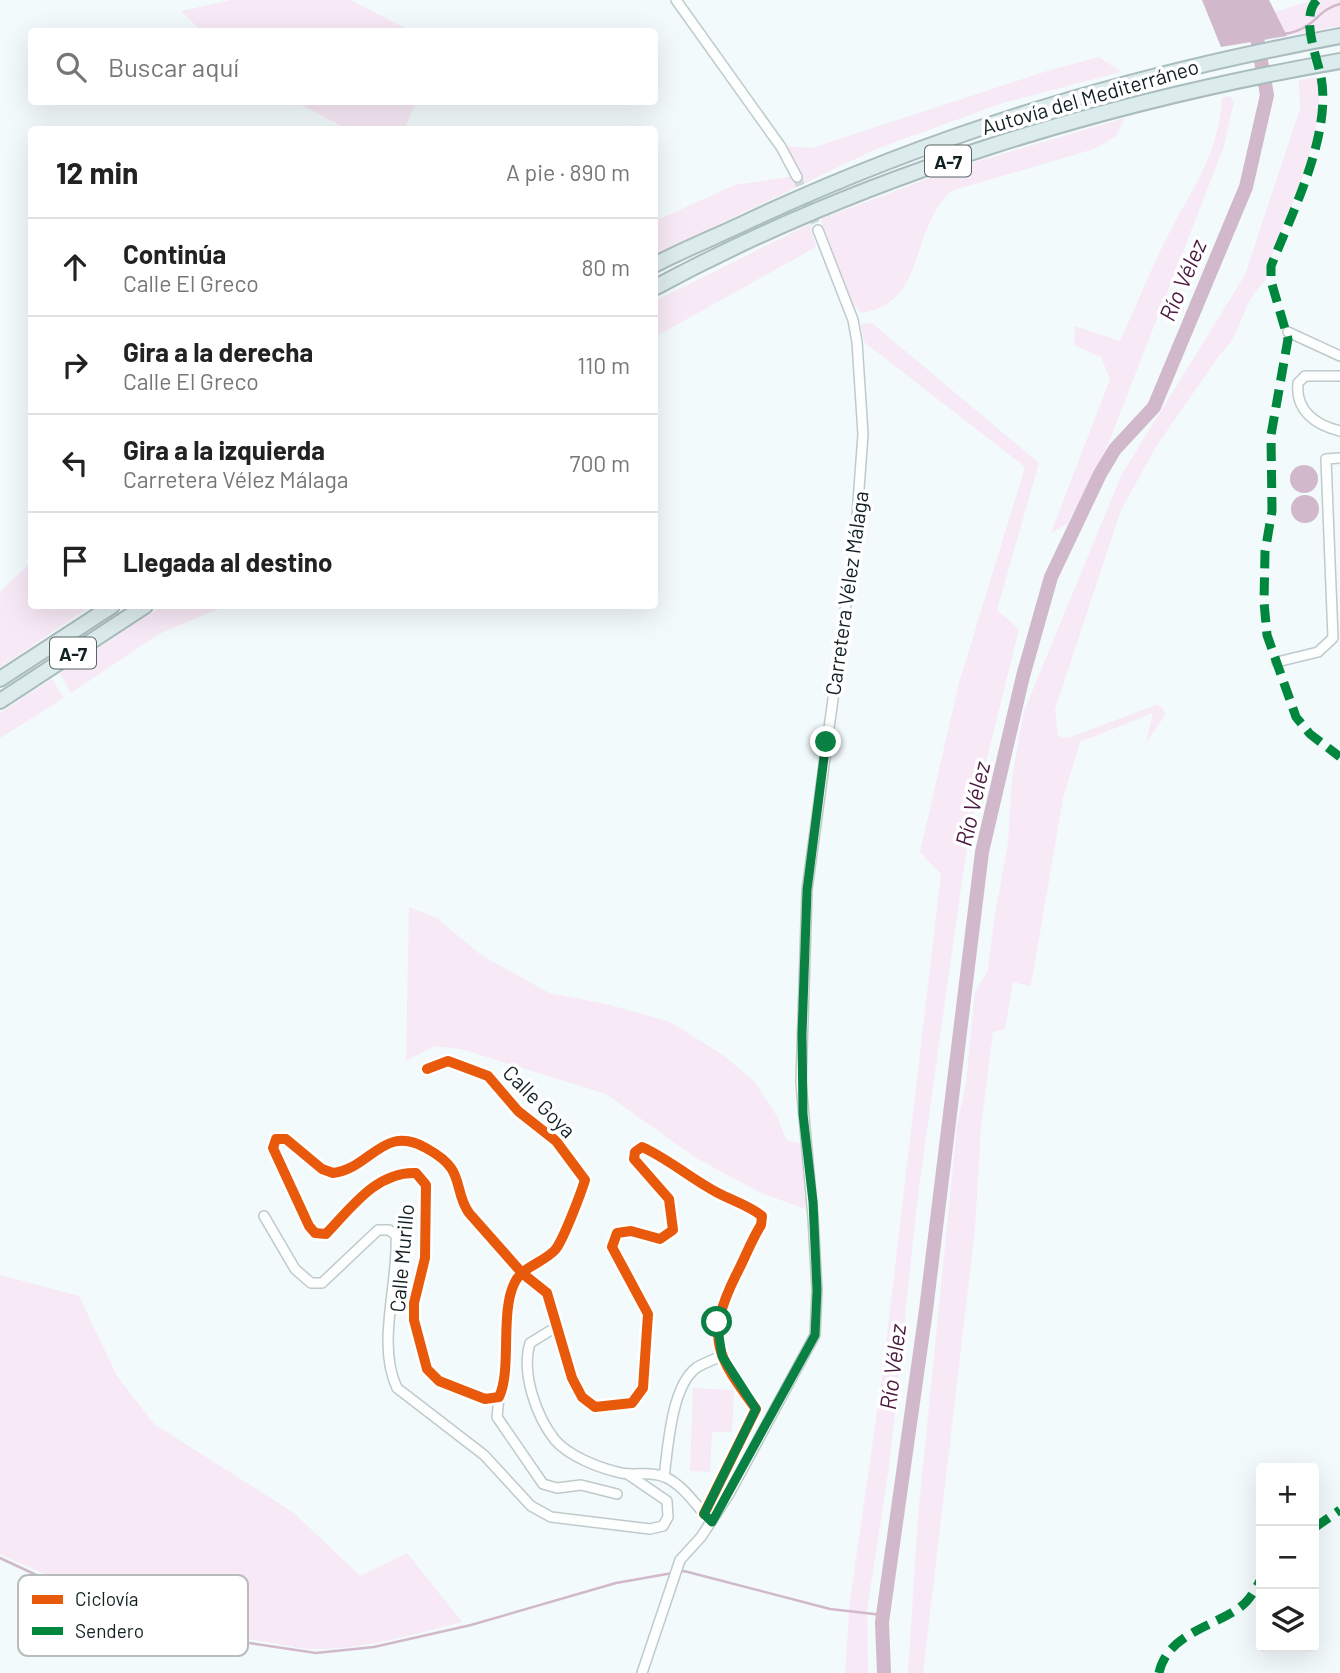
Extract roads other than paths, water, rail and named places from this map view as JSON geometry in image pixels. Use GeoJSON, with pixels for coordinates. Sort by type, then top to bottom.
{"type":"FeatureCollection","features":[{"type":"Feature","properties":{"kind":"highway","name":"Autovía del Mediterráneo"},"geometry":{"type":"LineString","coordinates":[[658,263],[842,179],[1020,113],[1106,87],[1237,55],[1340,36]]}},
{"type":"Feature","properties":{"kind":"highway","name":"Autovía del Mediterráneo"},"geometry":{"type":"LineString","coordinates":[[658,286],[898,178],[1111,111],[1241,78],[1340,61]]}},
{"type":"Feature","properties":{"kind":"highway","name":"A-7"},"geometry":{"type":"LineString","coordinates":[[0,679],[107,609]]}},
{"type":"Feature","properties":{"kind":"highway","name":"A-7"},"geometry":{"type":"LineString","coordinates":[[0,701],[140,609]]}},
{"type":"Feature","properties":{"kind":"street"},"geometry":{"type":"LineString","coordinates":[[676,0],[781,147],[797,177]]}},
{"type":"Feature","properties":{"kind":"street","name":"Carretera Vélez Málaga"},"geometry":{"type":"LineString","coordinates":[[642,1673],[680,1560],[712,1522],[760,1432],[809,1350],[816,1317],[813,1202],[801,1083],[807,890],[856,530],[863,435],[853,320],[818,230]]}},
{"type":"Feature","properties":{"kind":"street"},"geometry":{"type":"LineString","coordinates":[[1288,332],[1340,356]]}},
{"type":"Feature","properties":{"kind":"street"},"geometry":{"type":"LineString","coordinates":[[1340,376],[1305,376],[1298,383],[1297,392],[1300,404],[1309,416],[1340,432]]}},
{"type":"Feature","properties":{"kind":"street"},"geometry":{"type":"LineString","coordinates":[[1277,662],[1318,652],[1333,638],[1326,459],[1340,458]]}},
{"type":"Feature","properties":{"kind":"street","name":"Calle Goya"},"geometry":{"type":"LineString","coordinates":[[427,1069],[447,1060],[488,1076],[503,1097],[556,1141],[584,1180],[557,1248],[522,1273]]}},
{"type":"Feature","properties":{"kind":"street","name":"Calle Murillo"},"geometry":{"type":"LineString","coordinates":[[499,1396],[485,1399],[439,1381],[427,1369],[414,1321],[414,1303],[425,1258],[426,1185],[416,1173],[397,1172],[379,1182],[326,1234],[315,1233],[309,1226],[272,1148],[276,1139],[286,1139],[322,1169],[333,1174],[357,1165],[376,1149],[391,1141],[415,1141],[439,1156],[453,1169],[461,1203],[522,1273]]}},
{"type":"Feature","properties":{"kind":"street"},"geometry":{"type":"LineString","coordinates":[[617,1494],[581,1485],[557,1488],[544,1484],[497,1417],[499,1396],[503,1388],[504,1349],[513,1285],[522,1273],[547,1293],[572,1378],[582,1397],[595,1407],[632,1403],[643,1388],[648,1314],[612,1247],[617,1234],[631,1231],[660,1239],[673,1230],[669,1199],[634,1159],[635,1152],[642,1147],[762,1216],[761,1225],[723,1302],[717,1322],[722,1356],[756,1409],[704,1514]]}},
{"type":"Feature","properties":{"kind":"street"},"geometry":{"type":"LineString","coordinates":[[264,1216],[295,1269],[311,1283],[322,1283],[378,1230],[389,1230],[396,1235],[390,1312],[390,1373],[397,1388],[484,1455],[531,1506],[551,1517],[650,1529],[663,1526],[668,1517],[667,1501],[629,1475],[582,1459],[556,1441],[544,1420],[536,1403],[526,1358],[530,1343],[556,1326]]}},
{"type":"Feature","properties":{"kind":"street"},"geometry":{"type":"LineString","coordinates":[[664,1477],[668,1445],[681,1389],[696,1368],[722,1356]]}},
{"type":"Feature","properties":{"kind":"street"},"geometry":{"type":"LineString","coordinates":[[629,1475],[643,1472],[664,1477],[684,1490],[712,1522]]}},
{"type":"Feature","properties":{"kind":"waterway","name":"Río Vélez"},"geometry":{"type":"LineString","coordinates":[[884,1673],[882,1622],[926,1310],[982,852],[1023,676],[1051,577],[1100,474],[1115,449],[1154,407],[1246,187],[1267,95],[1257,38],[1249,15],[1238,0]]}},
{"type":"Feature","properties":{"kind":"waterway"},"geometry":{"type":"LineString","coordinates":[[1284,34],[1303,28],[1325,11],[1340,4]]}},
{"type":"Feature","properties":{"kind":"waterway"},"geometry":{"type":"LineString","coordinates":[[0,1558],[36,1575]]}},
{"type":"Feature","properties":{"kind":"waterway"},"geometry":{"type":"LineString","coordinates":[[248,1643],[316,1653],[374,1647],[471,1625],[616,1583],[684,1571],[830,1609],[883,1615]]}},
{"type":"Feature","properties":{"kind":"tunnel"},"geometry":{"type":"LineString","coordinates":[[797,177],[818,230]]}}]}
